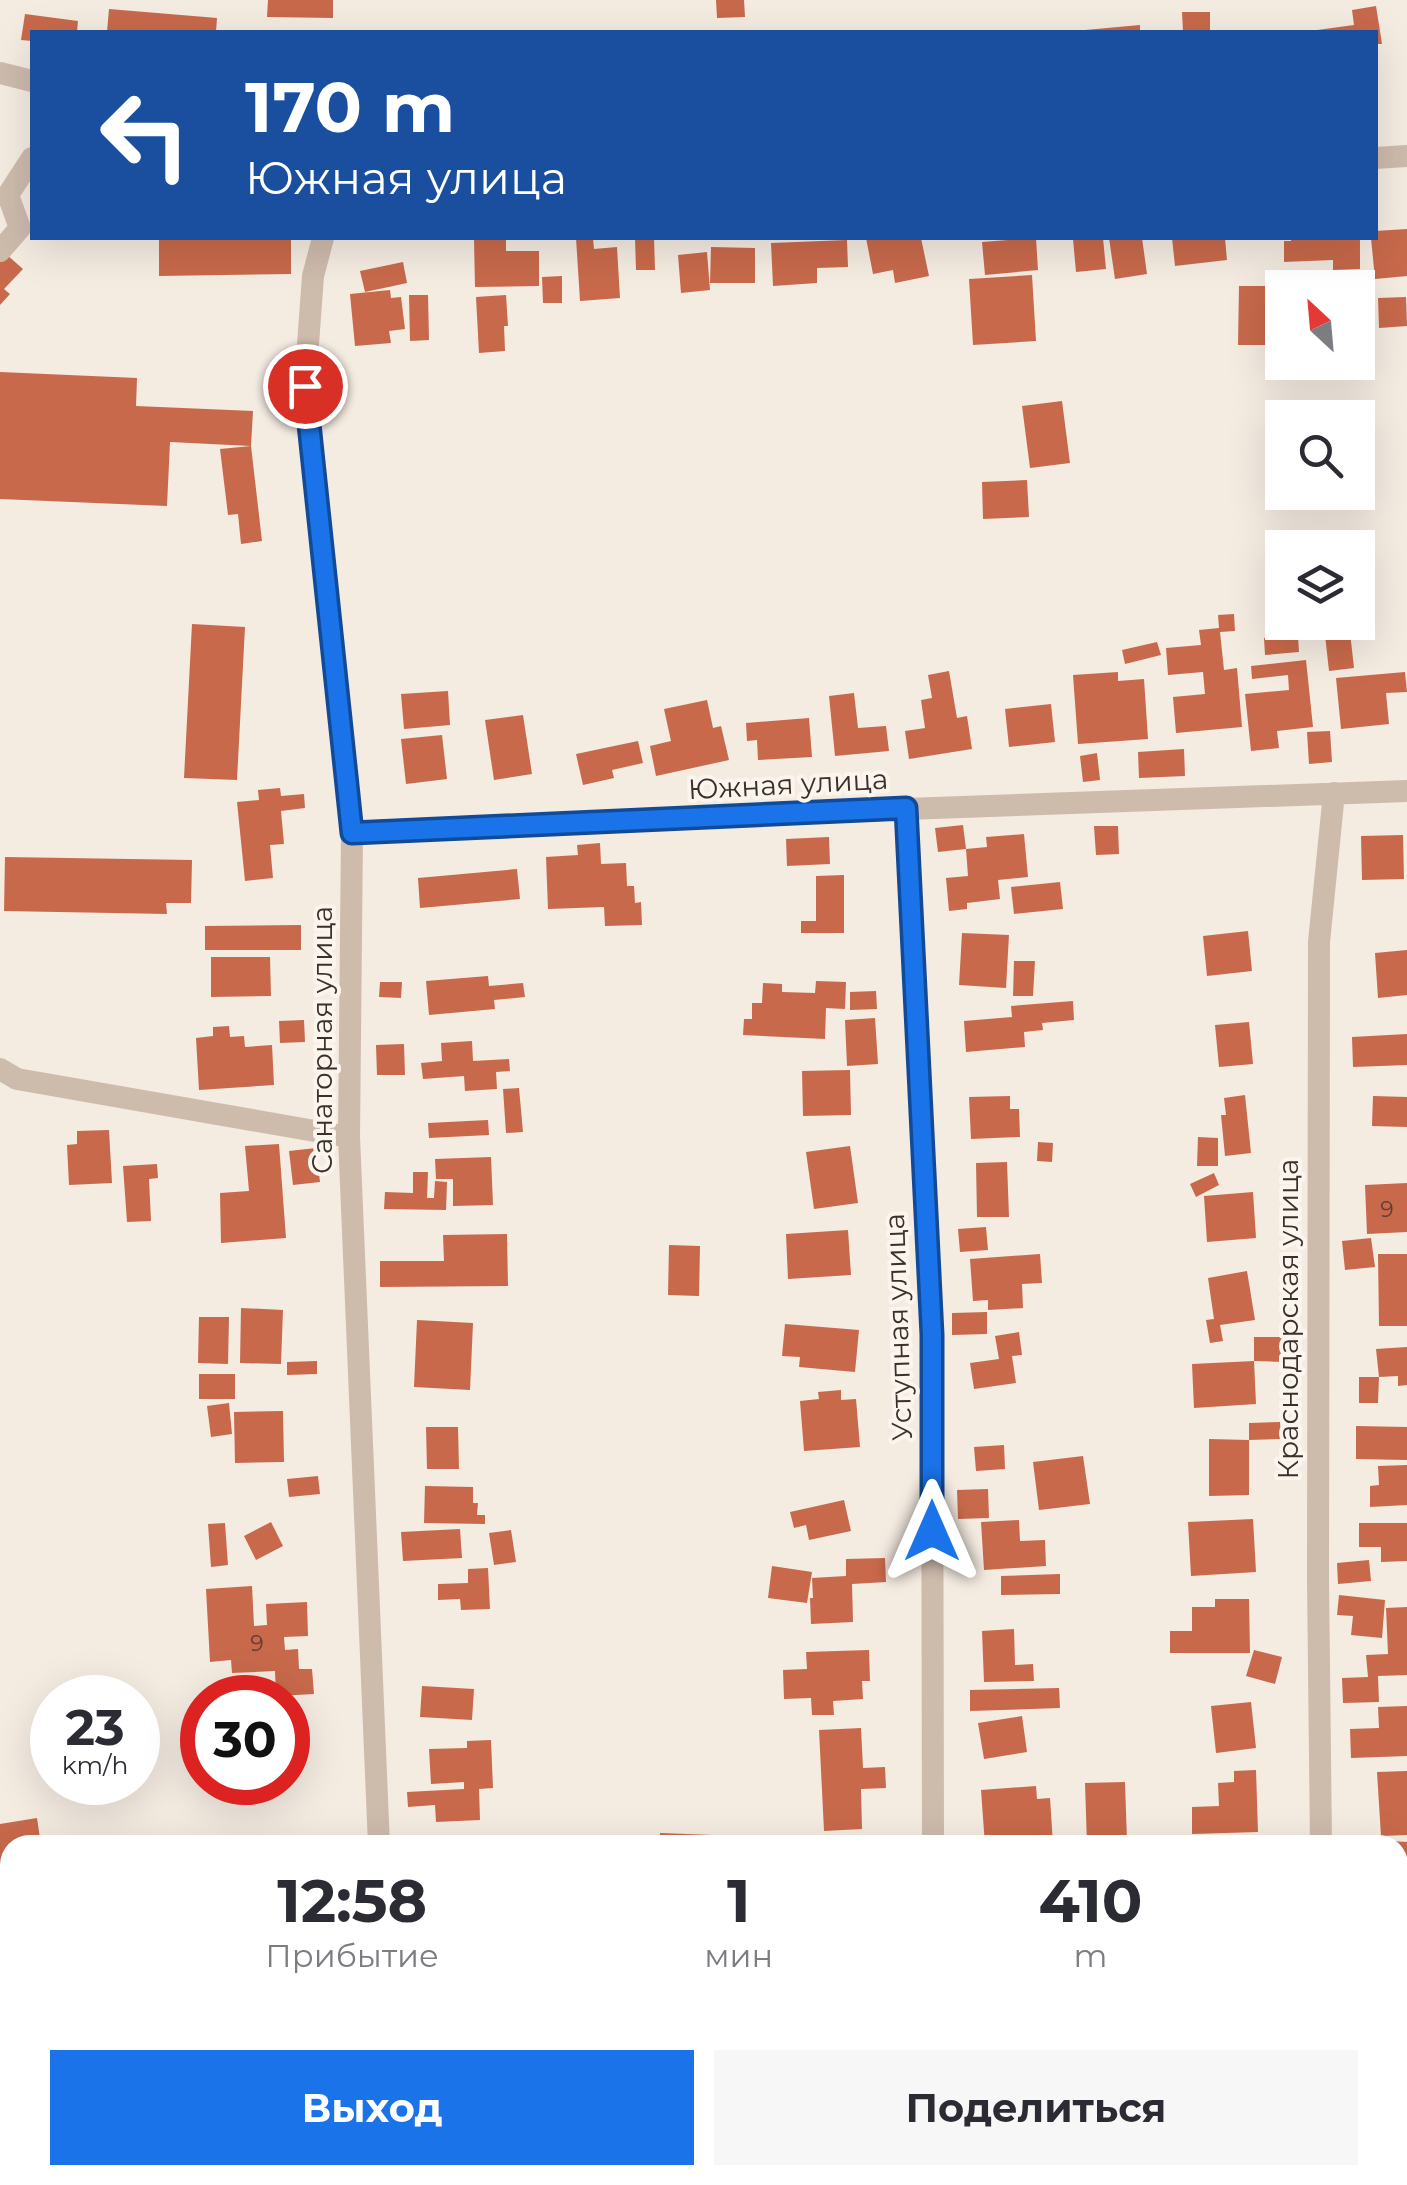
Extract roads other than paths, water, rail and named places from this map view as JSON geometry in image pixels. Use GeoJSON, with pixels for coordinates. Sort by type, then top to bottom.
{"type":"FeatureCollection","features":[{"type":"Feature","properties":{"kind":"street"},"geometry":{"type":"LineString","coordinates":[[0,73],[30,80]]}},
{"type":"Feature","properties":{"kind":"street"},"geometry":{"type":"LineString","coordinates":[[1378,158],[1407,156]]}},
{"type":"Feature","properties":{"kind":"street"},"geometry":{"type":"LineString","coordinates":[[0,251],[20,228],[8,195],[30,161]]}},
{"type":"Feature","properties":{"kind":"street","name":"Санаторная улица"},"geometry":{"type":"LineString","coordinates":[[322,240],[313,276],[305,386],[352,833],[349,1137],[379,1835]]}},
{"type":"Feature","properties":{"kind":"street","name":"Южная улица"},"geometry":{"type":"LineString","coordinates":[[352,833],[1407,791]]}},
{"type":"Feature","properties":{"kind":"street","name":"Краснодарская улица"},"geometry":{"type":"LineString","coordinates":[[1321,1835],[1319,962],[1334,793]]}},
{"type":"Feature","properties":{"kind":"street","name":"Уступная улица"},"geometry":{"type":"LineString","coordinates":[[906,808],[932,1335],[933,1835]]}},
{"type":"Feature","properties":{"kind":"street"},"geometry":{"type":"LineString","coordinates":[[0,1069],[17,1079],[349,1137]]}}]}
